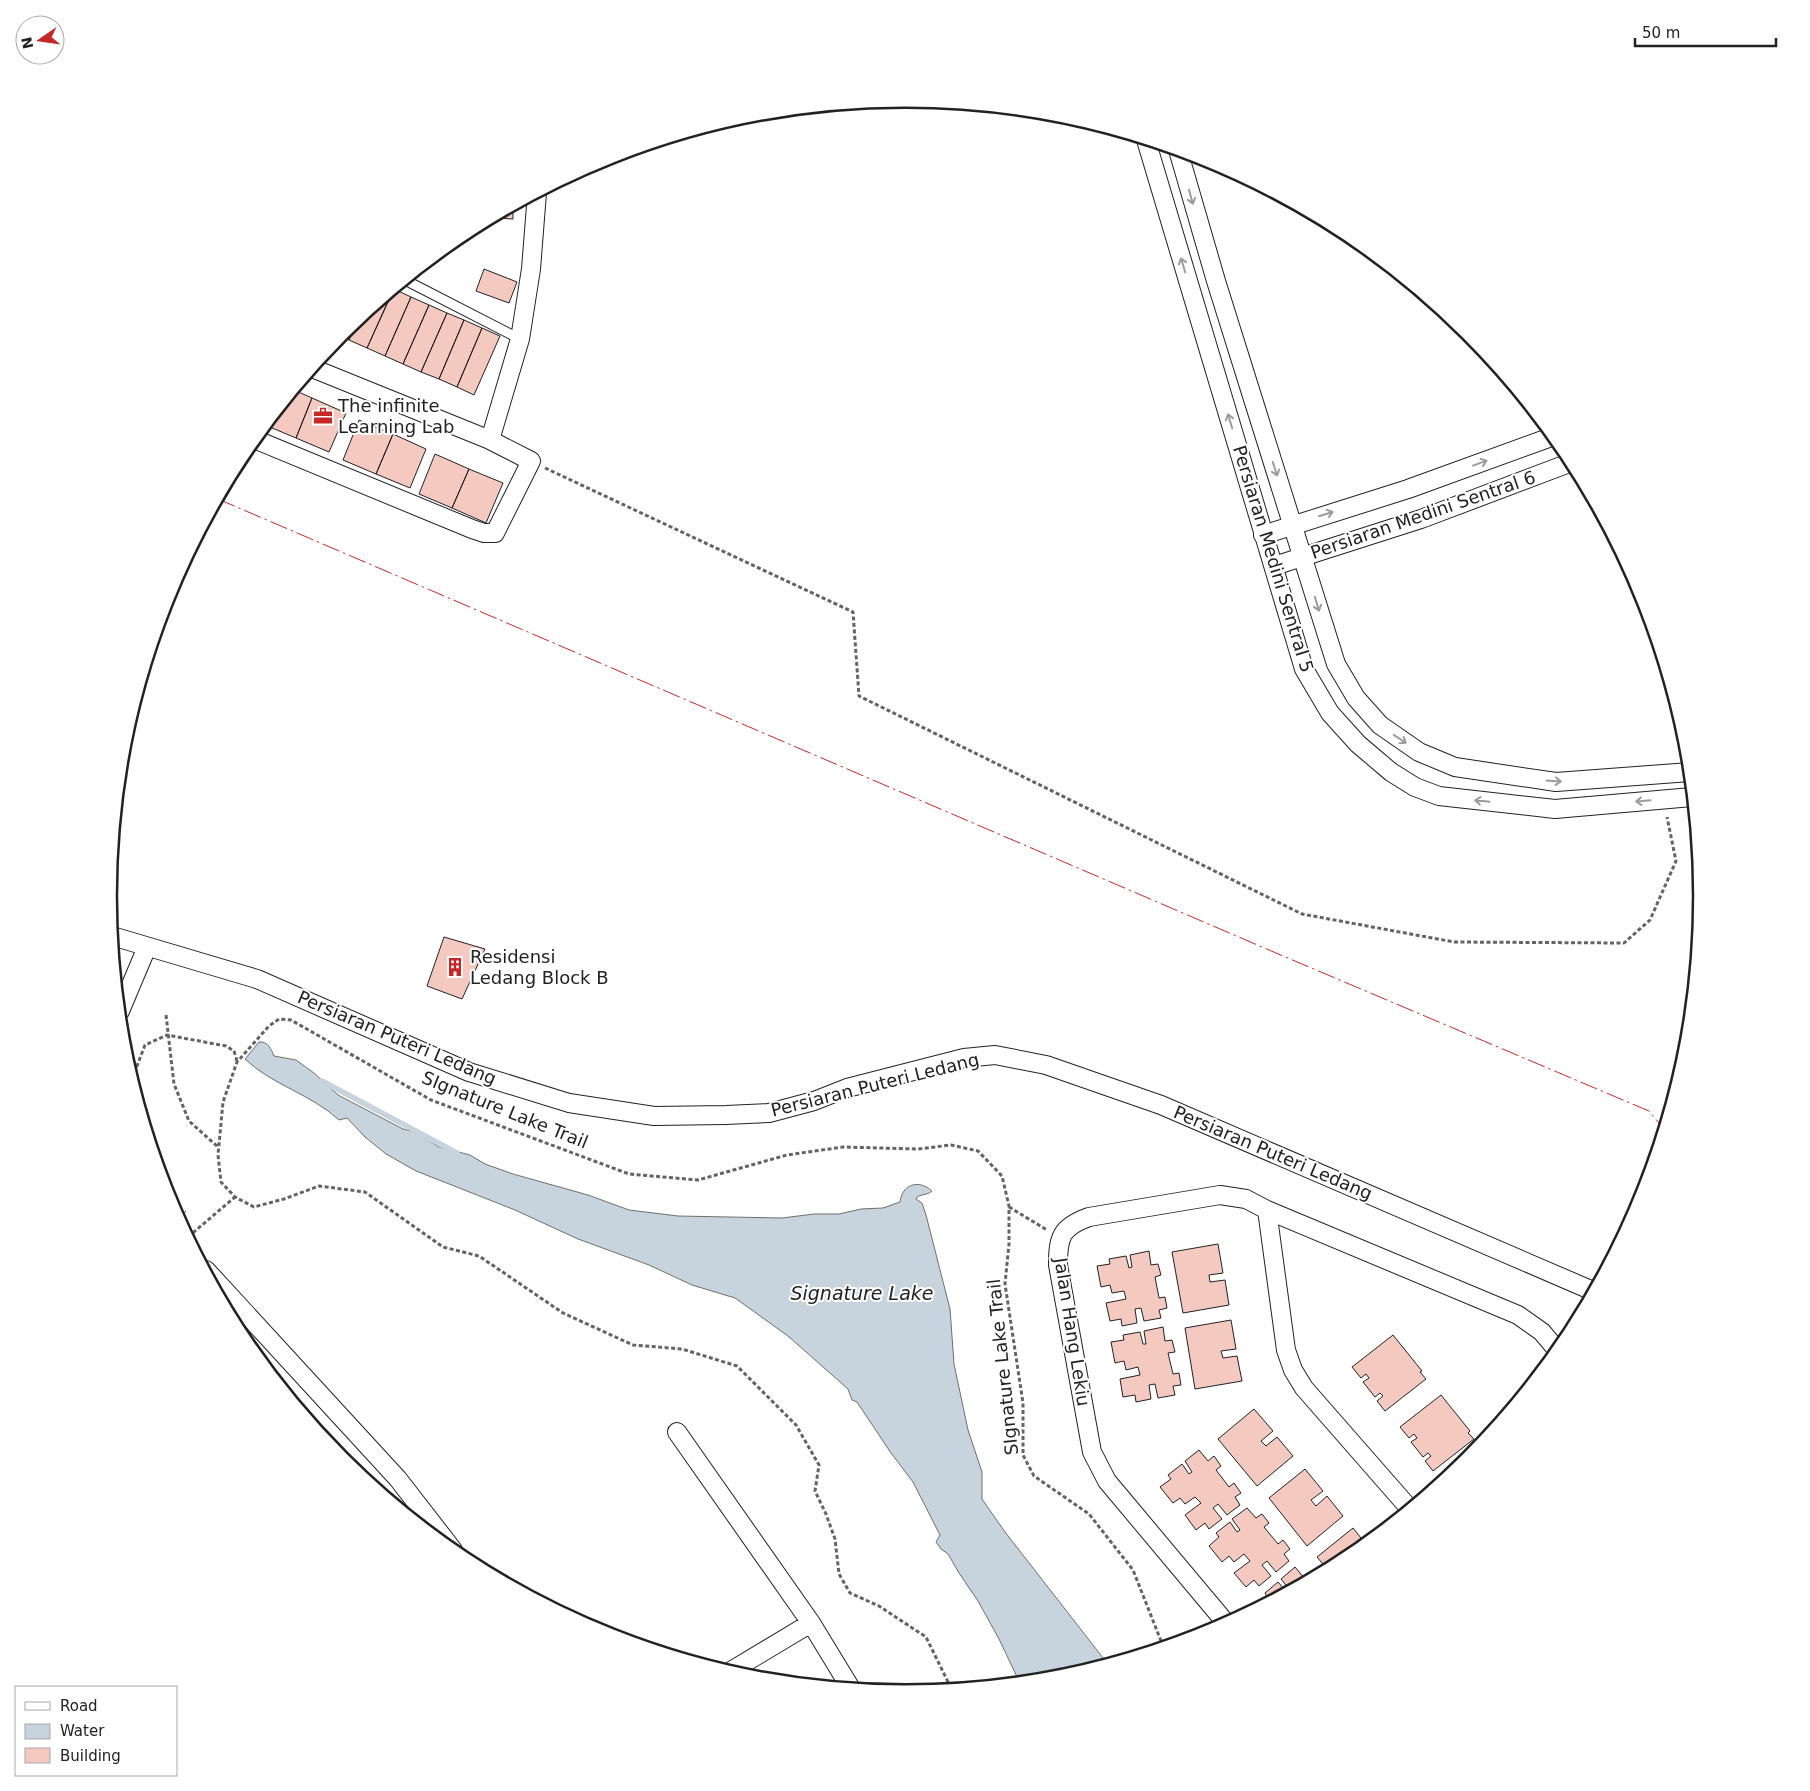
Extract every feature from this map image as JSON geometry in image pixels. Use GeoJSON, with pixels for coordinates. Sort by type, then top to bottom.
{"type":"FeatureCollection","features":[{"type":"Feature","properties":{"kind":"street","name":"Persiaran Medini Sentral 5"},"geometry":{"type":"LineString","coordinates":[[1148,146],[1304,669],[1330,713],[1358,744],[1392,772],[1415,787],[1439,796],[1555,809],[1686,798]]}},
{"type":"Feature","properties":{"kind":"street","name":"Persiaran Medini Sentral 5"},"geometry":{"type":"LineString","coordinates":[[1180,157],[1216,281],[1336,664],[1356,698],[1380,725],[1419,752],[1455,767],[1556,782],[1683,773]]}},
{"type":"Feature","properties":{"kind":"street"},"geometry":{"type":"LineString","coordinates":[[490,440],[520,339],[531,270],[537,199]]}},
{"type":"Feature","properties":{"kind":"street"},"geometry":{"type":"LineString","coordinates":[[261,442],[484,533],[495,533],[531,461],[490,440],[318,370]]}},
{"type":"Feature","properties":{"kind":"street","name":"Persiaran Medini Sentral 6"},"geometry":{"type":"LineString","coordinates":[[1263,534],[1408,489],[1546,439]]}},
{"type":"Feature","properties":{"kind":"street","name":"Persiaran Medini Sentral 6"},"geometry":{"type":"LineString","coordinates":[[1274,566],[1421,519],[1564,465]]}},
{"type":"Feature","properties":{"kind":"street","name":"Persiaran Puteri Ledang"},"geometry":{"type":"LineString","coordinates":[[119,938],[257,979],[468,1072],[569,1103],[654,1116],[770,1113],[814,1101],[847,1088],[964,1058],[996,1055],[1046,1065],[1161,1105],[1588,1288]]}},
{"type":"Feature","properties":{"kind":"street"},"geometry":{"type":"LineString","coordinates":[[124,1001],[147,947]]}},
{"type":"Feature","properties":{"kind":"street","name":"Jalan Hang Lekiu"},"geometry":{"type":"LineString","coordinates":[[1221,1617],[1107,1481],[1092,1452],[1058,1265],[1058,1248],[1064,1233],[1072,1223],[1089,1217],[1220,1195],[1246,1200],[1518,1315],[1542,1332],[1552,1344]]}},
{"type":"Feature","properties":{"kind":"street"},"geometry":{"type":"LineString","coordinates":[[1267,1210],[1286,1350],[1293,1370],[1304,1388],[1406,1504]]}},
{"type":"Feature","properties":{"kind":"street"},"geometry":{"type":"LineString","coordinates":[[221,1286],[398,1479],[437,1530]]}},
{"type":"Feature","properties":{"kind":"street"},"geometry":{"type":"LineString","coordinates":[[677,1432],[811,1624],[847,1681]]}},
{"type":"Feature","properties":{"kind":"street"},"geometry":{"type":"LineString","coordinates":[[740,1666],[811,1624]]}},
{"type":"Feature","properties":{"kind":"lane"},"geometry":{"type":"LineString","coordinates":[[410,282],[520,339]]}},
{"type":"Feature","properties":{"kind":"path"},"geometry":{"type":"LineString","coordinates":[[531,461],[854,612],[859,696],[1302,914],[1454,942],[1624,943],[1650,920],[1676,861],[1664,800]]}},
{"type":"Feature","properties":{"kind":"path"},"geometry":{"type":"LineString","coordinates":[[166,1015],[174,1084],[189,1121],[219,1147]]}},
{"type":"Feature","properties":{"kind":"path","name":"SIgnature Lake Trail"},"geometry":{"type":"LineString","coordinates":[[235,1197],[221,1182],[219,1147],[223,1102],[238,1062],[269,1026],[279,1019],[291,1020],[431,1100],[630,1174],[698,1180],[787,1155],[843,1147],[918,1149],[951,1145],[978,1151],[1002,1176],[1009,1206],[1009,1244],[1005,1284],[1023,1403],[1023,1455],[1034,1476],[1089,1514],[1133,1570],[1161,1641]]}},
{"type":"Feature","properties":{"kind":"path"},"geometry":{"type":"LineString","coordinates":[[136,1067],[145,1045],[167,1036],[226,1046],[234,1051],[238,1062]]}},
{"type":"Feature","properties":{"kind":"path"},"geometry":{"type":"LineString","coordinates":[[193,1233],[235,1197],[254,1207],[319,1186],[365,1192],[443,1247],[479,1256],[563,1313],[633,1344],[682,1349],[738,1366],[796,1425],[819,1465],[815,1491],[835,1539],[840,1574],[850,1592],[879,1606],[926,1637],[948,1682]]}},
{"type":"Feature","properties":{"kind":"path"},"geometry":{"type":"LineString","coordinates":[[1009,1206],[1061,1239]]}},
{"type":"Feature","properties":{"kind":"water","name":"Signature Lake"},"geometry":{"type":"Polygon","coordinates":[[[259,1042],[262,1042],[267,1044],[274,1056],[296,1060],[314,1073],[338,1095],[403,1129],[415,1132],[439,1147],[470,1155],[485,1164],[513,1174],[588,1195],[629,1210],[678,1216],[782,1218],[814,1214],[839,1214],[861,1209],[883,1208],[900,1202],[904,1191],[912,1185],[917,1184],[927,1187],[932,1191],[916,1199],[922,1203],[926,1215],[950,1309],[954,1364],[968,1430],[982,1472],[982,1499],[1005,1532],[1103,1658],[1016,1676],[978,1601],[948,1554],[936,1542],[940,1535],[913,1482],[857,1402],[852,1400],[848,1389],[788,1336],[735,1298],[692,1285],[649,1265],[578,1239],[515,1210],[416,1171],[386,1154],[365,1137],[347,1118],[339,1120],[316,1103],[267,1076],[245,1059],[259,1042]]]}},
{"type":"Feature","properties":{"kind":"building"},"geometry":{"type":"Polygon","coordinates":[[[513,212],[513,219],[502,218],[513,212]]]}},
{"type":"Feature","properties":{"kind":"building"},"geometry":{"type":"Polygon","coordinates":[[[484,269],[517,282],[509,303],[476,291],[484,269]]]}},
{"type":"Feature","properties":{"kind":"building"},"geometry":{"type":"Polygon","coordinates":[[[399,291],[411,297],[385,356],[367,348],[389,300],[399,291]]]}},
{"type":"Feature","properties":{"kind":"building"},"geometry":{"type":"Polygon","coordinates":[[[411,297],[429,305],[403,364],[385,356],[411,297]]]}},
{"type":"Feature","properties":{"kind":"building"},"geometry":{"type":"Polygon","coordinates":[[[388,300],[367,348],[349,340],[351,335],[388,300]]]}},
{"type":"Feature","properties":{"kind":"building"},"geometry":{"type":"Polygon","coordinates":[[[429,305],[447,313],[421,372],[403,364],[429,305]]]}},
{"type":"Feature","properties":{"kind":"building"},"geometry":{"type":"Polygon","coordinates":[[[447,313],[464,320],[439,379],[421,372],[447,313]]]}},
{"type":"Feature","properties":{"kind":"building"},"geometry":{"type":"Polygon","coordinates":[[[464,320],[482,328],[457,387],[439,379],[464,320]]]}},
{"type":"Feature","properties":{"kind":"building"},"geometry":{"type":"Polygon","coordinates":[[[482,328],[500,336],[474,395],[457,387],[482,328]]]}},
{"type":"Feature","properties":{"kind":"building"},"geometry":{"type":"Polygon","coordinates":[[[299,392],[312,398],[296,438],[272,428],[299,392]]]}},
{"type":"Feature","properties":{"kind":"building"},"geometry":{"type":"Polygon","coordinates":[[[312,398],[346,413],[329,452],[296,438],[312,398]]]}},
{"type":"Feature","properties":{"kind":"building"},"geometry":{"type":"Polygon","coordinates":[[[359,420],[393,434],[376,474],[343,460],[359,420]]]}},
{"type":"Feature","properties":{"kind":"building"},"geometry":{"type":"Polygon","coordinates":[[[393,434],[426,449],[410,488],[376,474],[393,434]]]}},
{"type":"Feature","properties":{"kind":"building"},"geometry":{"type":"Polygon","coordinates":[[[435,454],[469,469],[452,508],[419,494],[435,454]]]}},
{"type":"Feature","properties":{"kind":"building"},"geometry":{"type":"Polygon","coordinates":[[[469,469],[503,483],[486,523],[452,508],[469,469]]]}},
{"type":"Feature","properties":{"kind":"building","name":"Residensi Ledang Block B"},"geometry":{"type":"Polygon","coordinates":[[[444,937],[485,949],[462,999],[427,986],[444,937]]]}},
{"type":"Feature","properties":{"kind":"building"},"geometry":{"type":"Polygon","coordinates":[[[1218,1244],[1223,1273],[1209,1275],[1210,1282],[1225,1280],[1229,1305],[1183,1313],[1172,1252],[1218,1244]]]}},
{"type":"Feature","properties":{"kind":"building"},"geometry":{"type":"Polygon","coordinates":[[[1149,1251],[1151,1265],[1158,1264],[1161,1275],[1155,1277],[1159,1298],[1165,1297],[1167,1308],[1159,1310],[1161,1318],[1144,1321],[1141,1308],[1135,1309],[1137,1323],[1122,1326],[1121,1319],[1110,1321],[1106,1303],[1126,1299],[1124,1291],[1112,1293],[1110,1285],[1101,1287],[1097,1266],[1110,1264],[1109,1259],[1126,1256],[1129,1268],[1132,1267],[1130,1255],[1149,1251]]]}},
{"type":"Feature","properties":{"kind":"building"},"geometry":{"type":"Polygon","coordinates":[[[1231,1320],[1236,1349],[1221,1351],[1223,1358],[1237,1356],[1242,1381],[1195,1389],[1185,1328],[1231,1320]]]}},
{"type":"Feature","properties":{"kind":"building"},"geometry":{"type":"Polygon","coordinates":[[[1163,1327],[1165,1341],[1172,1340],[1175,1352],[1168,1353],[1173,1374],[1179,1373],[1181,1385],[1173,1386],[1175,1395],[1158,1398],[1155,1384],[1149,1385],[1151,1399],[1136,1402],[1135,1395],[1123,1397],[1120,1379],[1140,1375],[1138,1367],[1126,1370],[1124,1361],[1115,1363],[1111,1342],[1124,1340],[1123,1335],[1140,1332],[1143,1344],[1146,1344],[1144,1331],[1163,1327]]]}},
{"type":"Feature","properties":{"kind":"building"},"geometry":{"type":"Polygon","coordinates":[[[1393,1335],[1422,1371],[1420,1372],[1426,1379],[1385,1411],[1377,1401],[1383,1396],[1380,1393],[1375,1397],[1363,1382],[1369,1378],[1366,1374],[1361,1378],[1352,1367],[1393,1335]]]}},
{"type":"Feature","properties":{"kind":"building"},"geometry":{"type":"Polygon","coordinates":[[[1441,1395],[1470,1431],[1468,1433],[1474,1439],[1433,1471],[1425,1461],[1431,1456],[1428,1453],[1423,1457],[1411,1442],[1417,1438],[1414,1434],[1409,1438],[1400,1427],[1441,1395]]]}},
{"type":"Feature","properties":{"kind":"building"},"geometry":{"type":"Polygon","coordinates":[[[1254,1409],[1273,1431],[1261,1441],[1266,1446],[1277,1437],[1293,1456],[1257,1486],[1218,1439],[1254,1409]]]}},
{"type":"Feature","properties":{"kind":"building"},"geometry":{"type":"Polygon","coordinates":[[[1199,1450],[1208,1461],[1214,1456],[1221,1466],[1216,1470],[1229,1487],[1234,1483],[1241,1493],[1235,1497],[1240,1505],[1227,1515],[1218,1504],[1213,1508],[1222,1519],[1209,1529],[1205,1523],[1196,1530],[1185,1515],[1201,1503],[1195,1497],[1185,1504],[1180,1498],[1173,1503],[1160,1487],[1171,1479],[1168,1475],[1182,1464],[1189,1474],[1192,1472],[1185,1461],[1199,1450]]]}},
{"type":"Feature","properties":{"kind":"building"},"geometry":{"type":"Polygon","coordinates":[[[1305,1469],[1323,1491],[1311,1500],[1316,1506],[1327,1496],[1343,1516],[1307,1546],[1269,1498],[1305,1469]]]}},
{"type":"Feature","properties":{"kind":"building"},"geometry":{"type":"Polygon","coordinates":[[[1247,1508],[1256,1518],[1262,1514],[1269,1523],[1264,1527],[1278,1544],[1283,1540],[1290,1549],[1284,1554],[1289,1561],[1276,1572],[1267,1561],[1262,1565],[1271,1576],[1259,1586],[1254,1580],[1246,1587],[1234,1573],[1250,1561],[1244,1554],[1234,1562],[1229,1556],[1222,1562],[1209,1546],[1219,1537],[1216,1533],[1230,1522],[1237,1532],[1240,1530],[1232,1519],[1247,1508]]]}},
{"type":"Feature","properties":{"kind":"building"},"geometry":{"type":"Polygon","coordinates":[[[1353,1528],[1361,1538],[1322,1564],[1317,1557],[1353,1528]]]}},
{"type":"Feature","properties":{"kind":"building"},"geometry":{"type":"Polygon","coordinates":[[[1295,1567],[1302,1576],[1286,1585],[1281,1579],[1295,1567]]]}},
{"type":"Feature","properties":{"kind":"building"},"geometry":{"type":"Polygon","coordinates":[[[1278,1582],[1282,1587],[1266,1595],[1265,1593],[1278,1582]]]}},
{"type":"Feature","properties":{"kind":"waterway"},"geometry":{"type":"LineString","coordinates":[[322,1081],[457,1153]]}},
{"type":"Feature","properties":{"kind":"power"},"geometry":{"type":"LineString","coordinates":[[223,501],[1649,1111],[1659,1123]]}},
{"type":"Feature","properties":{"kind":"place","name":"The infinite Learning Lab"},"geometry":{"type":"Point","coordinates":[323,416]}},
{"type":"Feature","properties":{"kind":"place","name":"Residensi Ledang Block B"},"geometry":{"type":"Point","coordinates":[455,967]}}]}
